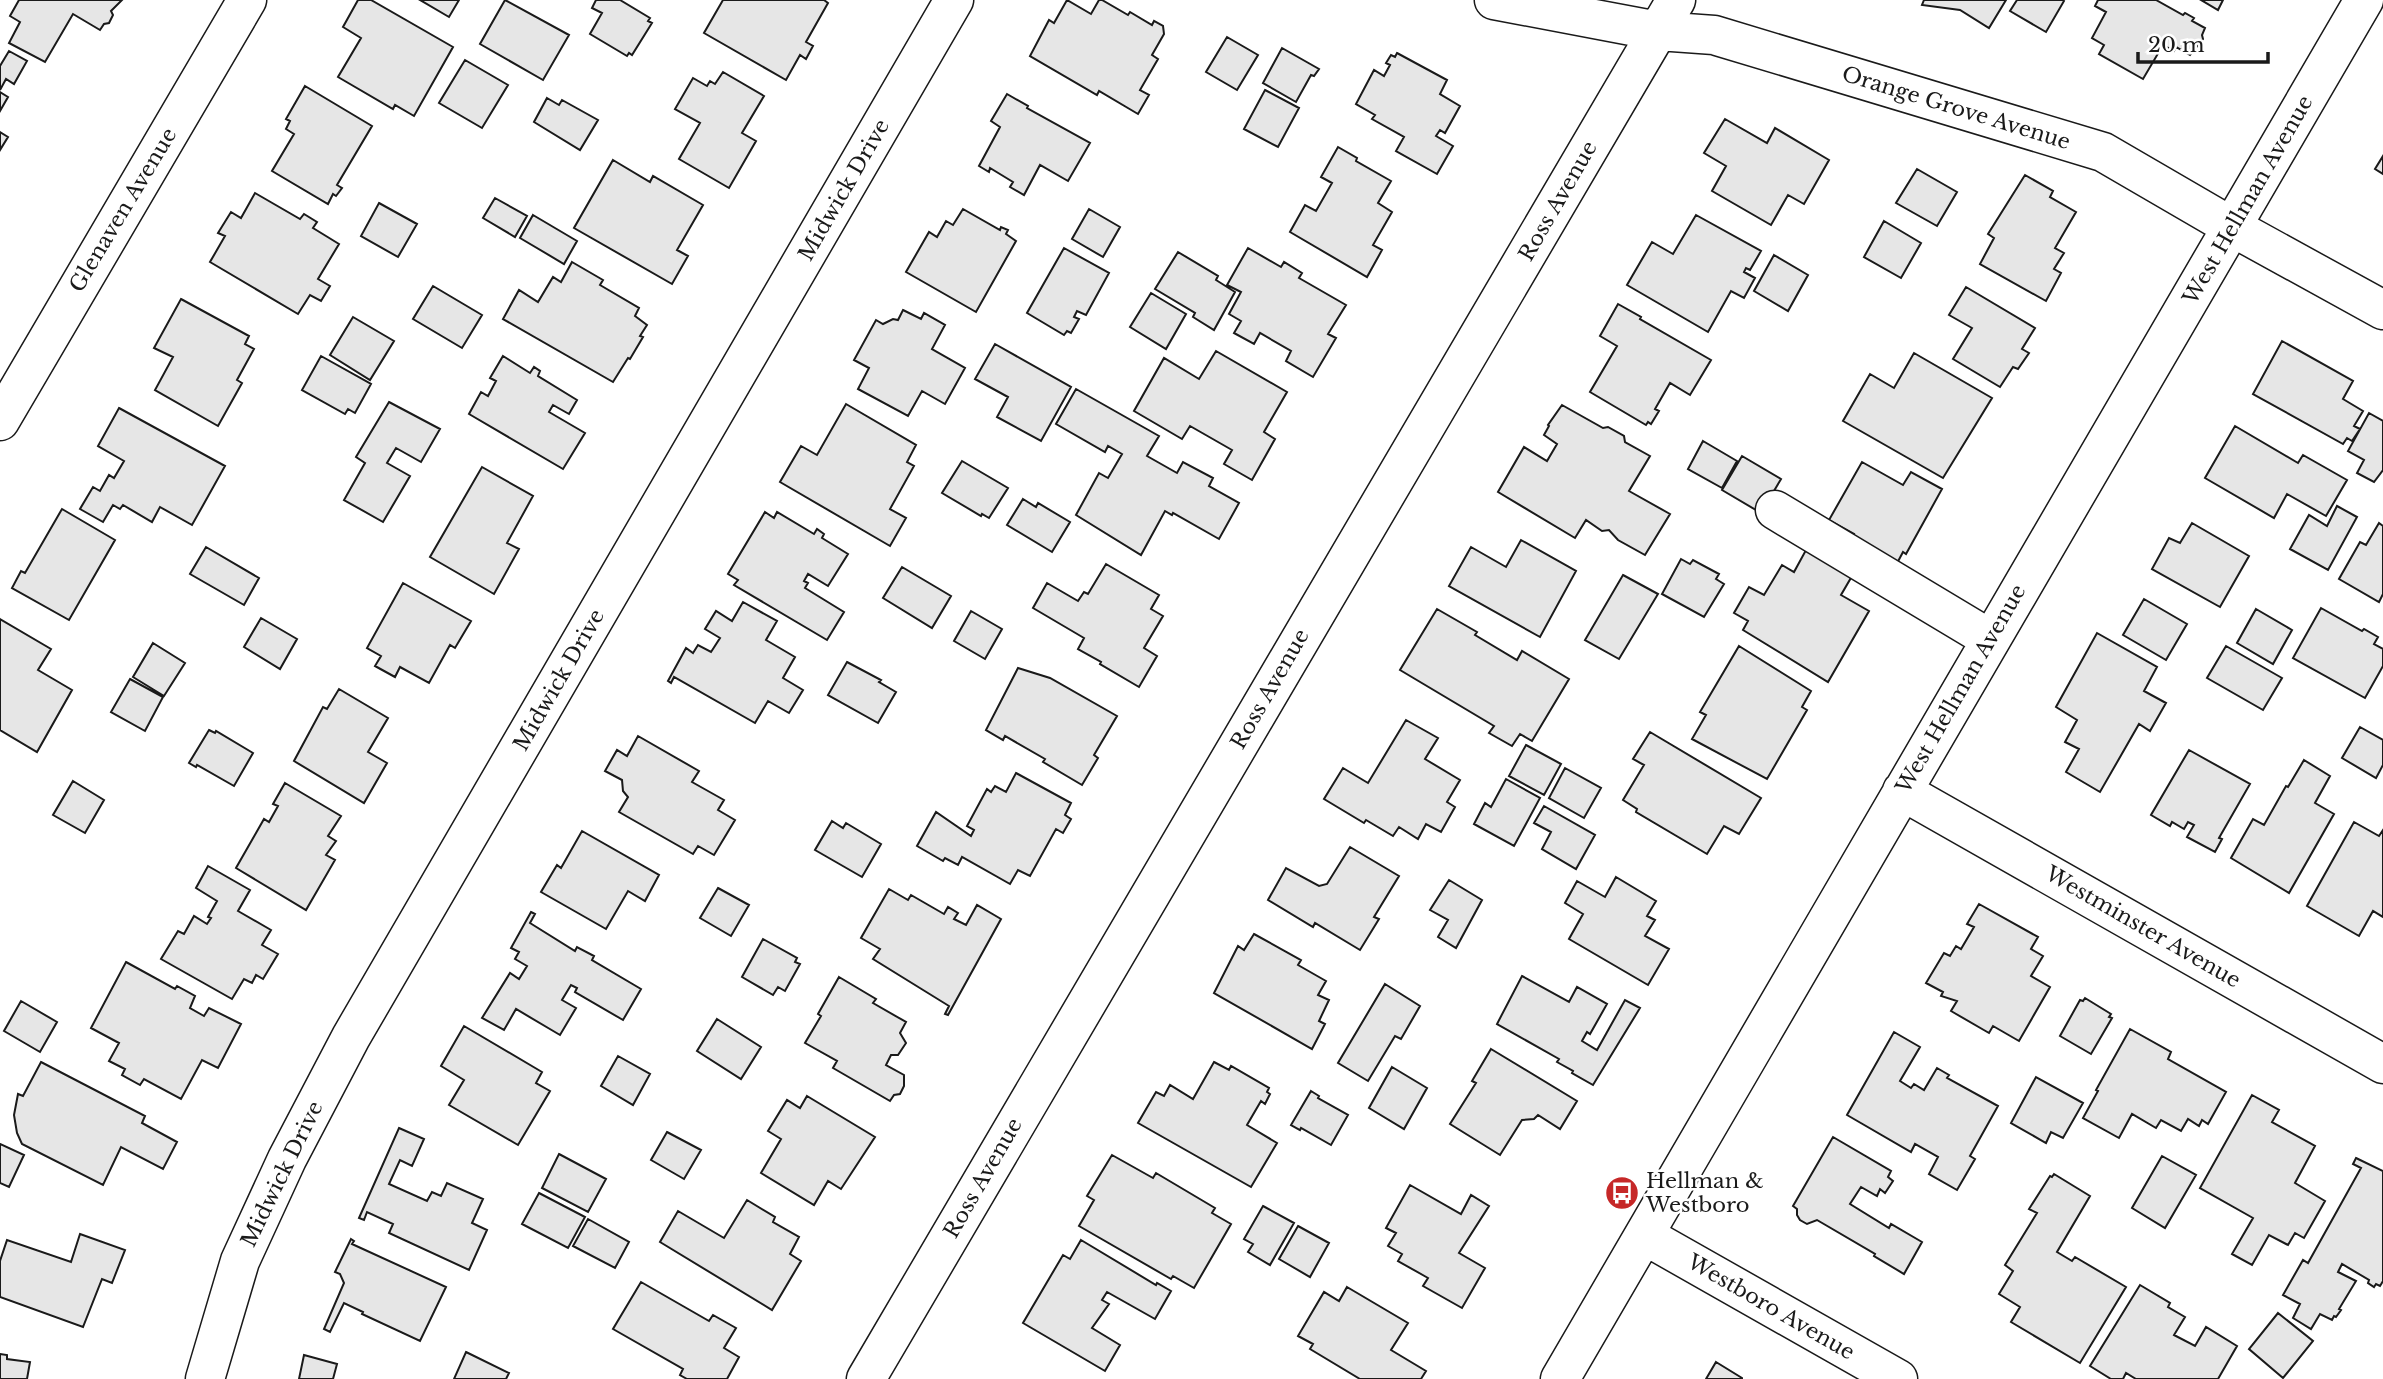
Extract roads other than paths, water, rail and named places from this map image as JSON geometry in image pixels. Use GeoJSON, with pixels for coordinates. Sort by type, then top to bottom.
{"type":"FeatureCollection","features":[{"type":"Feature","properties":{"kind":"street","name":"Glenaven Avenue"},"geometry":{"type":"LineString","coordinates":[[0,421],[247,0]]}},
{"type":"Feature","properties":{"kind":"street","name":"Midwick Drive"},"geometry":{"type":"LineString","coordinates":[[205,1379],[240,1261],[287,1159],[351,1037],[953,0]]}},
{"type":"Feature","properties":{"kind":"street","name":"Orange Grove Avenue"},"geometry":{"type":"LineString","coordinates":[[1494,0],[1667,16],[1714,35],[2103,152],[2383,310]]}},
{"type":"Feature","properties":{"kind":"street","name":"West Hellman Avenue"},"geometry":{"type":"LineString","coordinates":[[1560,1379],[2364,0]]}},
{"type":"Feature","properties":{"kind":"street","name":"Ross Avenue"},"geometry":{"type":"LineString","coordinates":[[866,1379],[1667,16]]}},
{"type":"Feature","properties":{"kind":"street"},"geometry":{"type":"LineString","coordinates":[[1775,510],[1990,639]]}},
{"type":"Feature","properties":{"kind":"street","name":"Westminster Avenue"},"geometry":{"type":"LineString","coordinates":[[1902,791],[2383,1064]]}},
{"type":"Feature","properties":{"kind":"street","name":"Westboro Avenue"},"geometry":{"type":"LineString","coordinates":[[1644,1235],[1898,1379]]}},
{"type":"Feature","properties":{"kind":"place","name":"Hellman & Westboro"},"geometry":{"type":"Point","coordinates":[1622,1193]}}]}
